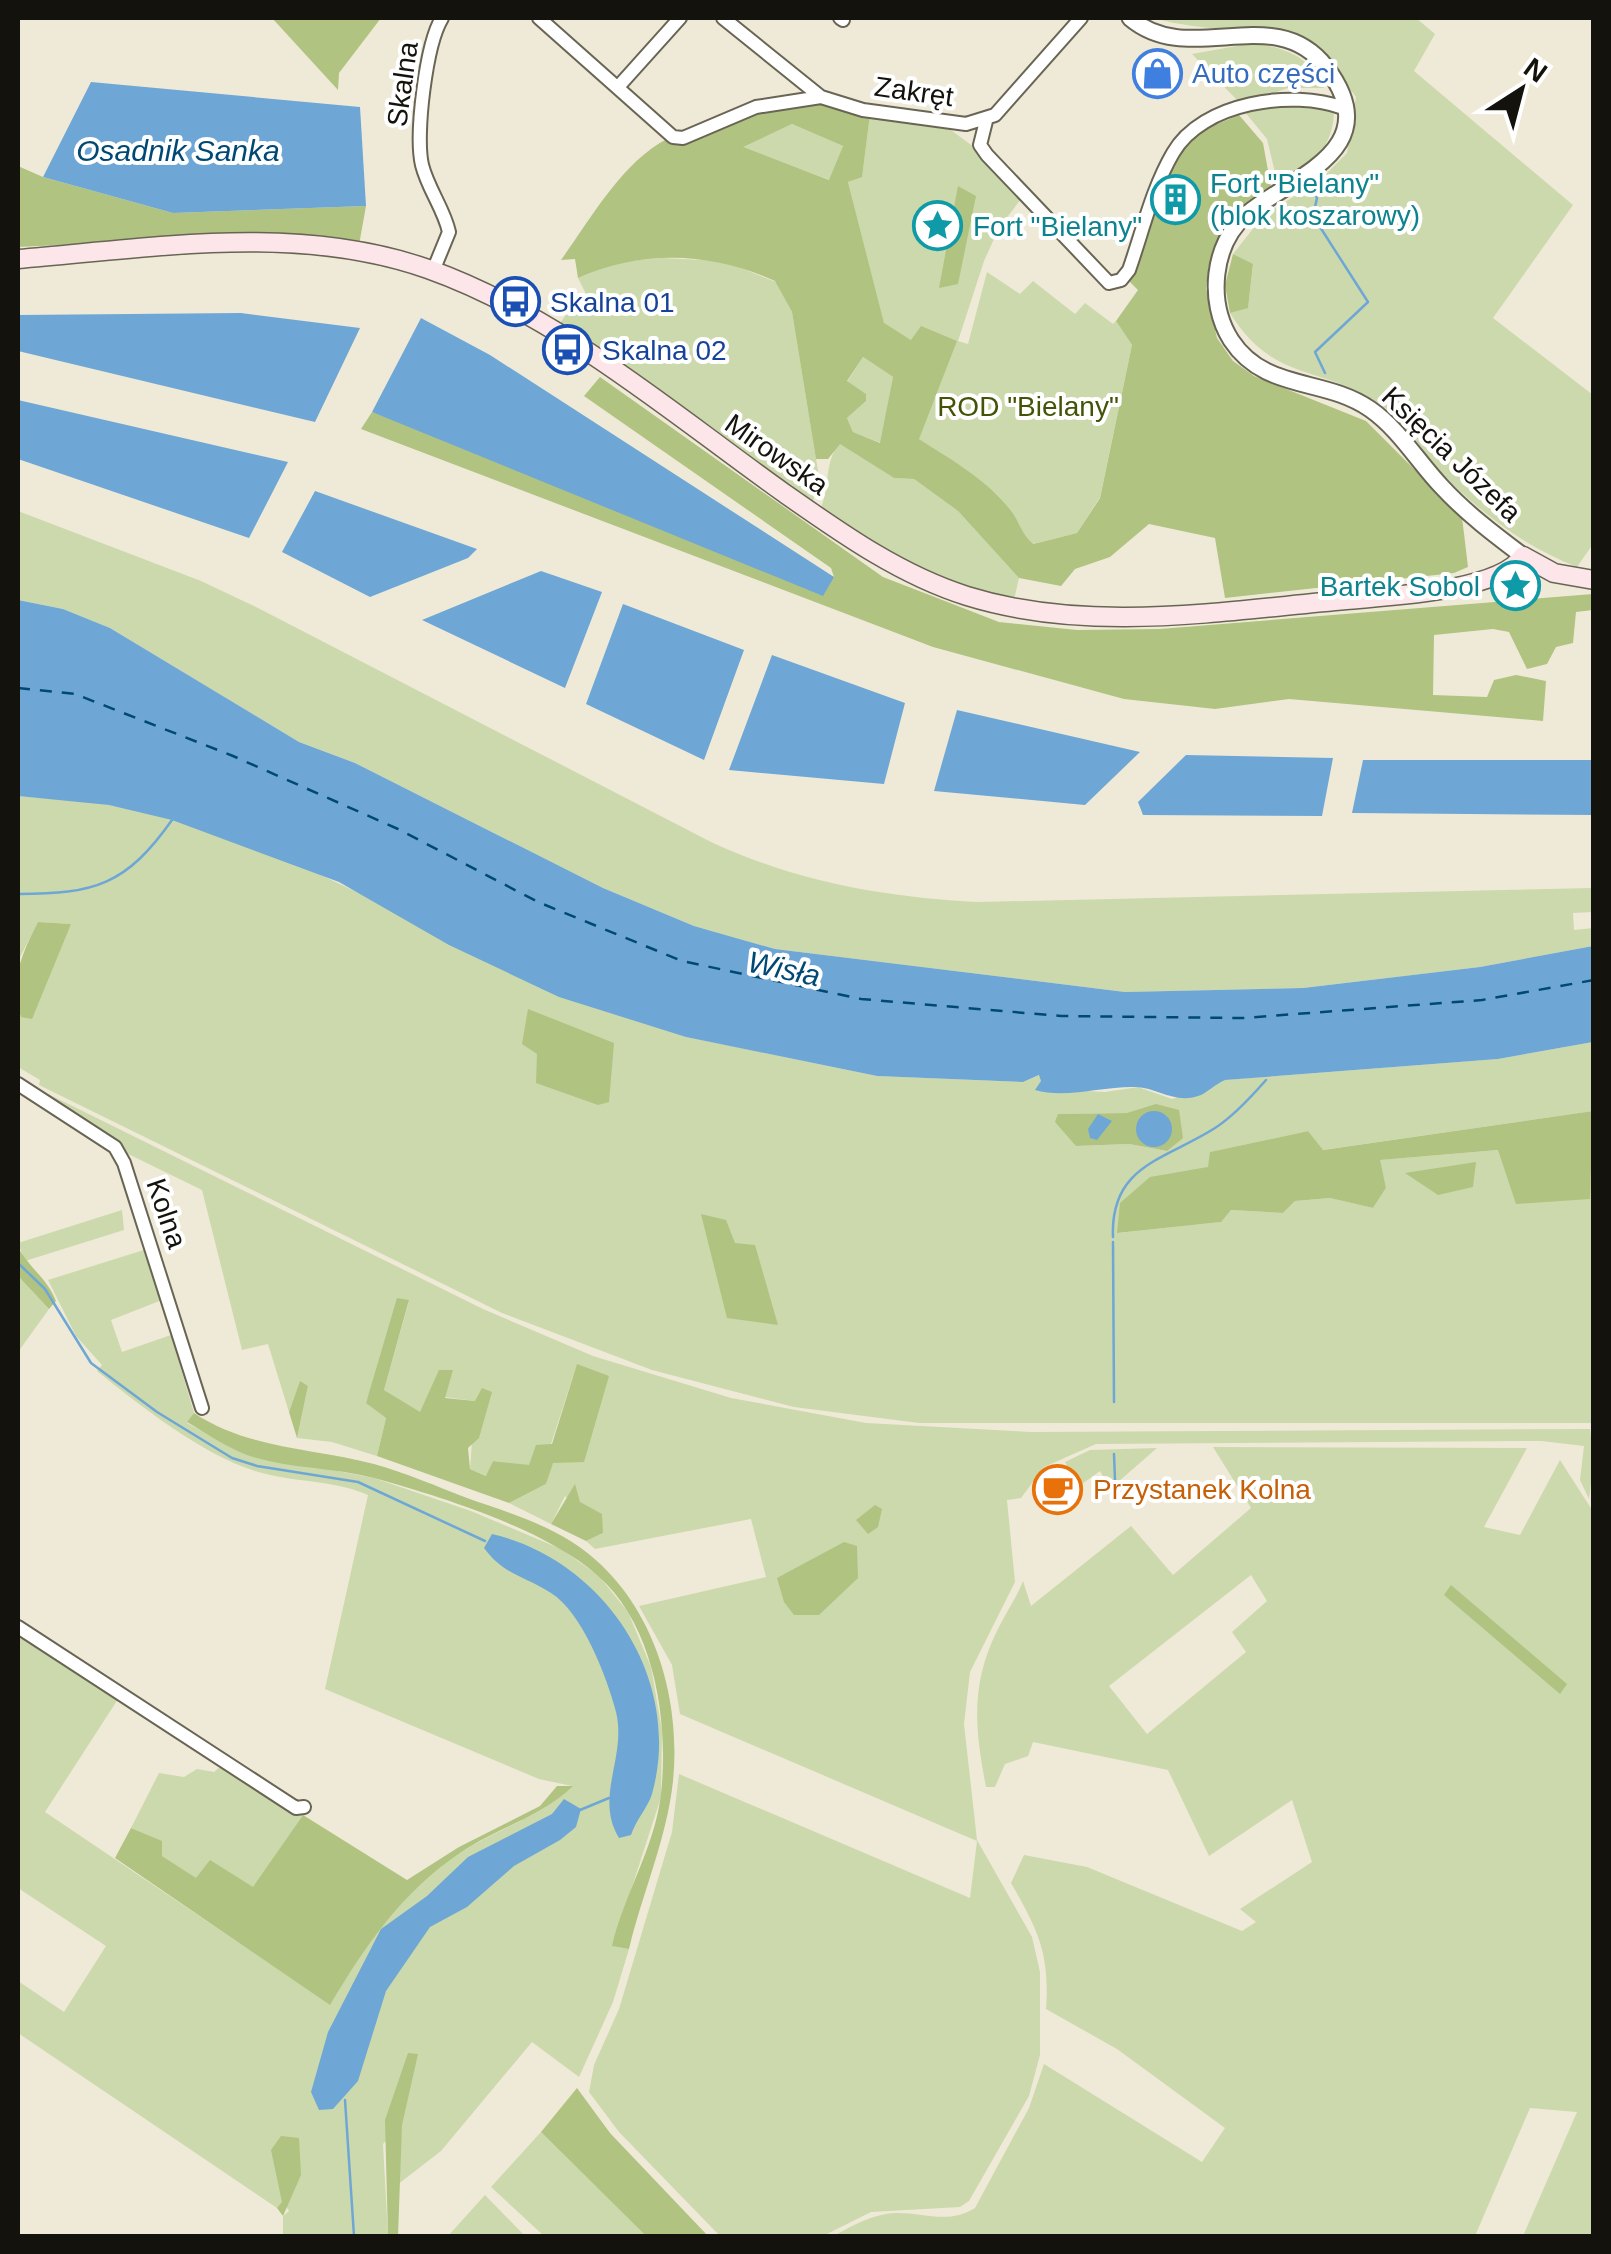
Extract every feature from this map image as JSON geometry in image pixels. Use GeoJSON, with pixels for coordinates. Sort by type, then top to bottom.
{"type":"FeatureCollection","features":[{"type":"Feature","properties":{"kind":"main road","name":"Mirowska"},"geometry":{"type":"LineString","coordinates":[[18,258],[211,243],[281,244],[342,248],[433,271],[546,328],[870,552],[970,597],[1060,616],[1170,615],[1428,592],[1505,570],[1523,556]]}},
{"type":"Feature","properties":{"kind":"main road","name":"Księcia Józefa"},"geometry":{"type":"LineString","coordinates":[[1523,556],[1554,573],[1594,580]]}},
{"type":"Feature","properties":{"kind":"street","name":"Skalna"},"geometry":{"type":"LineString","coordinates":[[433,271],[449,232],[423,168],[418,142],[433,36],[442,18]]}},
{"type":"Feature","properties":{"kind":"street"},"geometry":{"type":"LineString","coordinates":[[538,18],[673,137],[683,138],[756,107],[821,97]]}},
{"type":"Feature","properties":{"kind":"street"},"geometry":{"type":"LineString","coordinates":[[618,87],[680,18]]}},
{"type":"Feature","properties":{"kind":"street","name":"Zakręt"},"geometry":{"type":"LineString","coordinates":[[723,18],[821,97],[880,113],[966,124],[986,121],[1081,18]]}},
{"type":"Feature","properties":{"kind":"street"},"geometry":{"type":"LineString","coordinates":[[1130,18],[1177,39],[1259,32],[1285,36],[1305,46],[1324,64],[1336,81],[1343,108]]}},
{"type":"Feature","properties":{"kind":"street"},"geometry":{"type":"LineString","coordinates":[[986,121],[980,145],[987,155],[1109,283],[1121,280],[1129,270],[1159,182],[1174,150],[1193,130],[1242,107],[1280,98],[1316,98],[1343,108]]}},
{"type":"Feature","properties":{"kind":"street","name":"Księcia Józefa"},"geometry":{"type":"LineString","coordinates":[[1343,108],[1342,130],[1322,166],[1257,206],[1236,226],[1221,254],[1215,280],[1220,315],[1230,339],[1260,370],[1293,384],[1334,392],[1370,409],[1443,488],[1523,556]]}},
{"type":"Feature","properties":{"kind":"street","name":"Kolna"},"geometry":{"type":"LineString","coordinates":[[18,1084],[114,1147],[124,1163],[202,1408]]}},
{"type":"Feature","properties":{"kind":"street"},"geometry":{"type":"LineString","coordinates":[[18,1628],[296,1808],[304,1807]]}},
{"type":"Feature","properties":{"kind":"green space"},"geometry":{"type":"Polygon","coordinates":[[[272,18],[381,18],[339,73],[338,90],[272,18]]]}},
{"type":"Feature","properties":{"kind":"green space"},"geometry":{"type":"Polygon","coordinates":[[[1153,18],[1416,18],[1435,34],[1414,71],[1573,205],[1493,318],[1593,395],[1593,544],[1577,567],[1518,537],[1482,511],[1434,465],[1386,408],[1355,390],[1280,361],[1246,335],[1230,313],[1248,307],[1253,265],[1233,254],[1263,216],[1320,180],[1347,153],[1356,97],[1331,67],[1288,37],[1153,18]]]}},
{"type":"Feature","properties":{"kind":"green space"},"geometry":{"type":"Polygon","coordinates":[[[1253,43],[1296,55],[1312,68],[1324,88],[1288,88],[1241,104],[1192,54],[1253,43]]]}},
{"type":"Feature","properties":{"kind":"green space"},"geometry":{"type":"Polygon","coordinates":[[[1286,101],[1327,104],[1334,115],[1328,139],[1316,157],[1278,185],[1267,139],[1244,111],[1286,101]]]}},
{"type":"Feature","properties":{"kind":"green space"},"geometry":{"type":"Polygon","coordinates":[[[825,102],[870,115],[862,177],[848,182],[884,323],[911,340],[921,326],[957,341],[919,439],[992,490],[1033,544],[1077,533],[1100,498],[1132,345],[1116,321],[1138,290],[1128,280],[1149,215],[1179,152],[1203,130],[1239,115],[1263,143],[1271,187],[1239,209],[1209,265],[1206,288],[1217,338],[1233,361],[1254,376],[1366,421],[1462,517],[1468,567],[1454,573],[1225,598],[1215,538],[1149,524],[1110,557],[1075,569],[1061,586],[1019,578],[958,511],[914,479],[894,478],[840,444],[828,459],[816,459],[792,312],[775,281],[726,264],[677,258],[627,262],[578,278],[575,259],[561,260],[621,177],[667,139],[744,114],[825,102]],[[792,124],[743,147],[829,180],[843,146],[792,124]],[[863,357],[847,381],[866,394],[866,401],[847,418],[853,432],[880,443],[893,377],[863,357]]]}},
{"type":"Feature","properties":{"kind":"green space","name":"ROD \"Bielany\""},"geometry":{"type":"Polygon","coordinates":[[[870,115],[944,125],[978,150],[1021,199],[999,228],[984,261],[958,341],[968,344],[987,272],[1020,294],[1033,281],[1075,314],[1085,303],[1113,324],[1116,321],[1132,345],[1100,497],[1077,533],[1032,544],[992,490],[919,439],[911,340],[884,324],[848,182],[862,176],[870,115]]]}},
{"type":"Feature","properties":{"kind":"green space"},"geometry":{"type":"Polygon","coordinates":[[[792,124],[843,146],[830,180],[741,147],[792,124]]]}},
{"type":"Feature","properties":{"kind":"green space"},"geometry":{"type":"Polygon","coordinates":[[[18,166],[43,177],[173,213],[366,206],[359,245],[210,238],[18,247],[18,166]]]}},
{"type":"Feature","properties":{"kind":"green space"},"geometry":{"type":"Polygon","coordinates":[[[958,186],[976,196],[958,284],[939,288],[958,186]]]}},
{"type":"Feature","properties":{"kind":"green space"},"geometry":{"type":"Polygon","coordinates":[[[1233,254],[1253,264],[1248,308],[1230,313],[1225,285],[1233,254]]]}},
{"type":"Feature","properties":{"kind":"green space"},"geometry":{"type":"Polygon","coordinates":[[[661,258],[723,261],[776,282],[792,312],[820,483],[813,501],[558,326],[568,312],[592,310],[596,305],[595,294],[586,294],[578,278],[618,262],[661,258]]]}},
{"type":"Feature","properties":{"kind":"green space"},"geometry":{"type":"Polygon","coordinates":[[[863,357],[893,377],[881,443],[853,432],[847,418],[866,401],[866,394],[847,382],[863,357]]]}},
{"type":"Feature","properties":{"kind":"green space"},"geometry":{"type":"Polygon","coordinates":[[[600,377],[883,577],[999,622],[1077,630],[1160,629],[1593,594],[1593,610],[1576,612],[1573,643],[1556,647],[1547,664],[1527,669],[1509,632],[1493,629],[1434,635],[1433,695],[1487,697],[1494,680],[1516,675],[1546,681],[1543,721],[1289,699],[1215,709],[1124,699],[933,647],[361,429],[372,412],[834,577],[831,568],[584,396],[600,377]]]}},
{"type":"Feature","properties":{"kind":"green space"},"geometry":{"type":"Polygon","coordinates":[[[839,443],[894,478],[914,479],[958,511],[1019,578],[1014,600],[936,578],[880,549],[821,508],[831,459],[839,443]]]}},
{"type":"Feature","properties":{"kind":"green space"},"geometry":{"type":"Polygon","coordinates":[[[18,511],[201,581],[711,842],[776,868],[875,891],[978,902],[1593,888],[1593,912],[1573,913],[1574,930],[1593,928],[1593,946],[1480,967],[1303,988],[1125,992],[775,949],[694,926],[603,888],[355,763],[299,742],[110,628],[63,609],[18,600],[18,511]]]}},
{"type":"Feature","properties":{"kind":"green space"},"geometry":{"type":"Polygon","coordinates":[[[18,796],[110,805],[214,832],[321,875],[687,1037],[877,1076],[1023,1082],[1040,1075],[1041,1081],[1067,1090],[1105,1092],[1138,1087],[1172,1099],[1224,1080],[1498,1059],[1593,1042],[1593,1111],[1322,1150],[1308,1131],[1211,1152],[1209,1167],[1118,1233],[1220,1222],[1231,1210],[1283,1213],[1295,1201],[1330,1198],[1373,1208],[1386,1188],[1379,1160],[1499,1150],[1589,1198],[1588,1181],[1593,1180],[1593,1423],[919,1423],[794,1407],[652,1370],[502,1313],[39,1085],[40,1080],[18,1067],[18,1008],[21,1017],[71,924],[38,922],[18,961],[18,796]],[[1127,1113],[1058,1114],[1076,1146],[1129,1144],[1166,1151],[1127,1113]]]}},
{"type":"Feature","properties":{"kind":"green space"},"geometry":{"type":"Polygon","coordinates":[[[38,922],[71,924],[32,1019],[21,1017],[16,992],[23,956],[38,922]]]}},
{"type":"Feature","properties":{"kind":"green space"},"geometry":{"type":"Polygon","coordinates":[[[528,1009],[614,1043],[609,1102],[598,1105],[536,1083],[537,1054],[522,1044],[528,1009]]]}},
{"type":"Feature","properties":{"kind":"green space"},"geometry":{"type":"Polygon","coordinates":[[[34,1087],[483,1309],[593,1356],[731,1398],[866,1423],[1031,1432],[1590,1429],[1594,1460],[1589,1499],[1580,1480],[1584,1446],[1541,1441],[1096,1444],[1044,1467],[1021,1498],[1007,1500],[1015,1582],[970,1672],[964,1724],[977,1840],[1032,1937],[1040,1972],[1040,2055],[1029,2096],[969,2201],[960,2207],[871,2212],[823,2236],[720,2236],[619,2132],[589,2092],[594,2065],[619,2009],[672,1832],[679,1774],[970,1898],[977,1841],[680,1714],[672,1665],[639,1606],[766,1577],[751,1519],[595,1549],[586,1541],[603,1533],[565,1496],[551,1524],[509,1503],[546,1484],[577,1364],[551,1444],[529,1466],[493,1461],[487,1476],[470,1469],[475,1401],[444,1397],[420,1413],[384,1390],[409,1301],[366,1402],[386,1418],[377,1456],[332,1442],[297,1438],[308,1386],[300,1382],[289,1412],[268,1344],[242,1350],[202,1190],[120,1150],[34,1087]]]}},
{"type":"Feature","properties":{"kind":"green space"},"geometry":{"type":"Polygon","coordinates":[[[1156,1104],[1179,1110],[1183,1138],[1167,1151],[1129,1144],[1076,1146],[1055,1122],[1058,1114],[1127,1113],[1156,1104]]]}},
{"type":"Feature","properties":{"kind":"green space"},"geometry":{"type":"Polygon","coordinates":[[[1593,1111],[1590,1199],[1516,1204],[1498,1150],[1380,1160],[1386,1188],[1373,1208],[1330,1198],[1295,1201],[1283,1213],[1231,1210],[1221,1222],[1117,1233],[1120,1203],[1150,1177],[1208,1167],[1210,1152],[1308,1131],[1323,1150],[1593,1111]]]}},
{"type":"Feature","properties":{"kind":"green space"},"geometry":{"type":"Polygon","coordinates":[[[1476,1162],[1473,1187],[1438,1195],[1405,1173],[1476,1162]]]}},
{"type":"Feature","properties":{"kind":"green space"},"geometry":{"type":"Polygon","coordinates":[[[122,1210],[124,1230],[25,1261],[18,1243],[122,1210]]]}},
{"type":"Feature","properties":{"kind":"green space"},"geometry":{"type":"Polygon","coordinates":[[[701,1214],[726,1220],[735,1243],[755,1245],[778,1325],[727,1318],[701,1214]]]}},
{"type":"Feature","properties":{"kind":"green space"},"geometry":{"type":"Polygon","coordinates":[[[18,1247],[56,1301],[49,1309],[18,1276],[18,1247]]]}},
{"type":"Feature","properties":{"kind":"green space"},"geometry":{"type":"Polygon","coordinates":[[[147,1249],[162,1300],[111,1320],[122,1352],[171,1335],[194,1413],[187,1423],[243,1453],[374,1478],[471,1511],[561,1549],[599,1576],[628,1612],[651,1667],[662,1730],[661,1797],[613,1946],[629,1949],[613,2002],[579,2077],[532,2042],[441,2151],[397,2185],[402,2125],[383,2144],[388,2236],[283,2236],[283,2216],[289,2211],[283,2202],[277,2208],[18,2033],[18,1981],[64,2012],[106,1946],[18,1888],[18,1631],[120,1696],[45,1812],[330,2004],[371,1940],[419,1886],[460,1853],[546,1807],[572,1786],[539,1779],[325,1689],[368,1495],[235,1464],[172,1428],[97,1371],[102,1365],[76,1336],[48,1280],[147,1249]]]}},
{"type":"Feature","properties":{"kind":"green space"},"geometry":{"type":"Polygon","coordinates":[[[18,1276],[49,1309],[18,1352],[18,1276]]]}},
{"type":"Feature","properties":{"kind":"green space"},"geometry":{"type":"Polygon","coordinates":[[[397,1298],[409,1300],[384,1390],[420,1412],[439,1370],[453,1370],[445,1398],[475,1401],[482,1388],[492,1392],[479,1438],[468,1448],[470,1469],[486,1476],[493,1461],[529,1465],[536,1445],[552,1444],[577,1364],[609,1376],[584,1462],[553,1463],[546,1484],[509,1503],[377,1456],[386,1418],[366,1403],[397,1298]]]}},
{"type":"Feature","properties":{"kind":"green space"},"geometry":{"type":"Polygon","coordinates":[[[300,1381],[308,1386],[297,1438],[289,1412],[300,1381]]]}},
{"type":"Feature","properties":{"kind":"green space"},"geometry":{"type":"Polygon","coordinates":[[[194,1413],[236,1434],[374,1464],[534,1522],[572,1542],[622,1588],[641,1616],[666,1679],[674,1747],[665,1824],[629,1949],[612,1946],[658,1814],[663,1736],[654,1676],[645,1647],[617,1596],[575,1558],[522,1529],[374,1478],[247,1455],[187,1422],[194,1413]]]}},
{"type":"Feature","properties":{"kind":"green space"},"geometry":{"type":"Polygon","coordinates":[[[1213,1447],[1527,1448],[1484,1527],[1520,1535],[1560,1460],[1594,1513],[1593,2236],[1523,2236],[1577,2112],[1530,2108],[1475,2236],[834,2236],[887,2214],[945,2217],[975,2208],[1029,2108],[1044,2064],[1202,2162],[1225,2128],[1117,2049],[1046,2009],[1044,1957],[1011,1883],[1024,1855],[1087,1867],[1242,1931],[1256,1922],[1240,1909],[1312,1862],[1292,1800],[1209,1856],[1168,1770],[1033,1742],[1028,1756],[1005,1764],[995,1787],[986,1787],[977,1708],[988,1651],[1023,1581],[1031,1606],[1131,1526],[1173,1575],[1251,1508],[1213,1447]],[[1251,1575],[1109,1686],[1147,1734],[1246,1652],[1232,1632],[1267,1601],[1251,1575]]]}},
{"type":"Feature","properties":{"kind":"green space"},"geometry":{"type":"Polygon","coordinates":[[[1157,1448],[1110,1489],[1100,1471],[1078,1487],[1065,1462],[1090,1450],[1157,1448]]]}},
{"type":"Feature","properties":{"kind":"green space"},"geometry":{"type":"Polygon","coordinates":[[[575,1484],[580,1502],[602,1514],[603,1533],[586,1541],[551,1524],[575,1484]]]}},
{"type":"Feature","properties":{"kind":"green space"},"geometry":{"type":"Polygon","coordinates":[[[875,1505],[882,1509],[878,1527],[868,1534],[856,1520],[875,1505]]]}},
{"type":"Feature","properties":{"kind":"green space"},"geometry":{"type":"Polygon","coordinates":[[[844,1542],[857,1546],[858,1578],[819,1615],[794,1615],[784,1602],[777,1578],[844,1542]]]}},
{"type":"Feature","properties":{"kind":"green space"},"geometry":{"type":"Polygon","coordinates":[[[1451,1585],[1567,1684],[1560,1694],[1444,1595],[1451,1585]]]}},
{"type":"Feature","properties":{"kind":"green space"},"geometry":{"type":"Polygon","coordinates":[[[222,1765],[303,1815],[253,1888],[196,1879],[162,1856],[161,1841],[131,1828],[159,1773],[184,1777],[197,1769],[214,1772],[222,1765]]]}},
{"type":"Feature","properties":{"kind":"green space"},"geometry":{"type":"Polygon","coordinates":[[[557,1786],[573,1786],[547,1806],[460,1853],[420,1885],[371,1941],[330,2005],[115,1858],[131,1828],[162,1841],[162,1856],[196,1878],[210,1860],[253,1887],[303,1815],[407,1880],[459,1847],[540,1806],[557,1786]]]}},
{"type":"Feature","properties":{"kind":"green space"},"geometry":{"type":"Polygon","coordinates":[[[408,2053],[418,2054],[402,2125],[398,2236],[388,2236],[385,2120],[408,2053]]]}},
{"type":"Feature","properties":{"kind":"green space"},"geometry":{"type":"Polygon","coordinates":[[[577,2088],[610,2133],[708,2236],[646,2236],[541,2132],[577,2088]]]}},
{"type":"Feature","properties":{"kind":"green space"},"geometry":{"type":"Polygon","coordinates":[[[541,2132],[646,2236],[544,2236],[491,2187],[541,2132]]]}},
{"type":"Feature","properties":{"kind":"green space"},"geometry":{"type":"Polygon","coordinates":[[[281,2136],[299,2138],[301,2175],[283,2216],[277,2208],[282,2202],[271,2150],[281,2136]]]}},
{"type":"Feature","properties":{"kind":"green space"},"geometry":{"type":"Polygon","coordinates":[[[485,2195],[525,2236],[448,2236],[485,2195]]]}},
{"type":"Feature","properties":{"kind":"water","name":"Osadnik Sanka"},"geometry":{"type":"Polygon","coordinates":[[[91,82],[360,107],[366,206],[173,213],[43,177],[91,82]]]}},
{"type":"Feature","properties":{"kind":"water"},"geometry":{"type":"Polygon","coordinates":[[[241,313],[360,328],[315,422],[18,351],[18,315],[241,313]]]}},
{"type":"Feature","properties":{"kind":"water"},"geometry":{"type":"Polygon","coordinates":[[[421,318],[490,355],[834,577],[823,596],[372,412],[421,318]]]}},
{"type":"Feature","properties":{"kind":"water"},"geometry":{"type":"Polygon","coordinates":[[[18,400],[288,462],[249,538],[18,459],[18,400]]]}},
{"type":"Feature","properties":{"kind":"water"},"geometry":{"type":"Polygon","coordinates":[[[315,491],[477,549],[468,558],[370,597],[282,552],[315,491]]]}},
{"type":"Feature","properties":{"kind":"water"},"geometry":{"type":"Polygon","coordinates":[[[541,571],[602,592],[565,688],[422,620],[541,571]]]}},
{"type":"Feature","properties":{"kind":"water","name":"Wisła"},"geometry":{"type":"Polygon","coordinates":[[[18,600],[63,609],[110,628],[299,742],[355,763],[603,888],[694,926],[775,949],[1125,992],[1303,988],[1480,967],[1593,946],[1593,1042],[1498,1059],[1225,1080],[1201,1095],[1182,1098],[1136,1087],[1072,1093],[1035,1090],[1041,1081],[1039,1075],[1023,1082],[877,1076],[686,1037],[559,997],[449,945],[339,882],[172,820],[109,805],[18,796],[18,600]]]}},
{"type":"Feature","properties":{"kind":"water"},"geometry":{"type":"Polygon","coordinates":[[[623,604],[744,650],[704,760],[586,704],[623,604]]]}},
{"type":"Feature","properties":{"kind":"water"},"geometry":{"type":"Polygon","coordinates":[[[772,655],[905,703],[884,784],[729,770],[772,655]]]}},
{"type":"Feature","properties":{"kind":"water"},"geometry":{"type":"Polygon","coordinates":[[[957,710],[1140,752],[1085,805],[934,791],[957,710]]]}},
{"type":"Feature","properties":{"kind":"water"},"geometry":{"type":"Polygon","coordinates":[[[1186,755],[1333,758],[1322,816],[1143,815],[1138,802],[1186,755]]]}},
{"type":"Feature","properties":{"kind":"water"},"geometry":{"type":"Polygon","coordinates":[[[1363,760],[1593,760],[1593,815],[1352,813],[1363,760]]]}},
{"type":"Feature","properties":{"kind":"water"},"geometry":{"type":"Polygon","coordinates":[[[1154,1111],[1167,1116],[1172,1129],[1167,1142],[1154,1147],[1141,1142],[1136,1129],[1141,1116],[1154,1111]]]}},
{"type":"Feature","properties":{"kind":"water"},"geometry":{"type":"Polygon","coordinates":[[[1098,1114],[1112,1121],[1097,1140],[1090,1138],[1088,1129],[1098,1114]]]}},
{"type":"Feature","properties":{"kind":"water"},"geometry":{"type":"Polygon","coordinates":[[[492,1534],[532,1548],[569,1569],[600,1597],[626,1631],[645,1668],[656,1709],[659,1751],[652,1794],[631,1835],[619,1838],[612,1823],[610,1792],[618,1729],[612,1698],[592,1646],[562,1602],[491,1557],[484,1548],[492,1534]]]}},
{"type":"Feature","properties":{"kind":"water"},"geometry":{"type":"Polygon","coordinates":[[[564,1799],[581,1809],[576,1827],[514,1866],[467,1907],[430,1927],[386,1991],[358,2081],[333,2109],[319,2110],[311,2092],[328,2032],[381,1929],[427,1896],[468,1857],[552,1814],[564,1799]]]}},
{"type":"Feature","properties":{"kind":"waterway"},"geometry":{"type":"LineString","coordinates":[[1312,187],[1317,198],[1313,216],[1368,302],[1315,352],[1325,373]]}},
{"type":"Feature","properties":{"kind":"waterway"},"geometry":{"type":"LineString","coordinates":[[18,894],[68,892],[107,881],[139,859],[172,820]]}},
{"type":"Feature","properties":{"kind":"waterway"},"geometry":{"type":"LineString","coordinates":[[1113,1237],[1114,1213],[1131,1179],[1222,1123],[1266,1080]]}},
{"type":"Feature","properties":{"kind":"waterway"},"geometry":{"type":"LineString","coordinates":[[1113,1242],[1114,1402]]}},
{"type":"Feature","properties":{"kind":"waterway"},"geometry":{"type":"LineString","coordinates":[[18,1263],[45,1289],[91,1363],[157,1412],[232,1458],[257,1466],[358,1482],[485,1541]]}},
{"type":"Feature","properties":{"kind":"waterway"},"geometry":{"type":"LineString","coordinates":[[1114,1454],[1115,1480]]}},
{"type":"Feature","properties":{"kind":"waterway"},"geometry":{"type":"LineString","coordinates":[[580,1810],[609,1798]]}},
{"type":"Feature","properties":{"kind":"waterway"},"geometry":{"type":"LineString","coordinates":[[345,2100],[354,2236]]}},
{"type":"Feature","properties":{"kind":"ferry route"},"geometry":{"type":"LineString","coordinates":[[18,688],[75,694],[233,756],[398,829],[538,902],[682,961],[861,999],[1061,1016],[1243,1018],[1482,1000],[1594,980]]}},
{"type":"Feature","properties":{"kind":"place","name":"Auto części"},"geometry":{"type":"Point","coordinates":[1157,73]}},
{"type":"Feature","properties":{"kind":"place","name":"Fort \"Bielany\" (blok koszarowy)"},"geometry":{"type":"Point","coordinates":[1175,199]}},
{"type":"Feature","properties":{"kind":"place","name":"Fort \"Bielany\""},"geometry":{"type":"Point","coordinates":[938,226]}},
{"type":"Feature","properties":{"kind":"place","name":"Skalna 01"},"geometry":{"type":"Point","coordinates":[515,302]}},
{"type":"Feature","properties":{"kind":"place","name":"Skalna 02"},"geometry":{"type":"Point","coordinates":[567,350]}},
{"type":"Feature","properties":{"kind":"place","name":"Bartek Sobol"},"geometry":{"type":"Point","coordinates":[1515,586]}},
{"type":"Feature","properties":{"kind":"place","name":"Przystanek Kolna"},"geometry":{"type":"Point","coordinates":[1058,1489]}}]}
